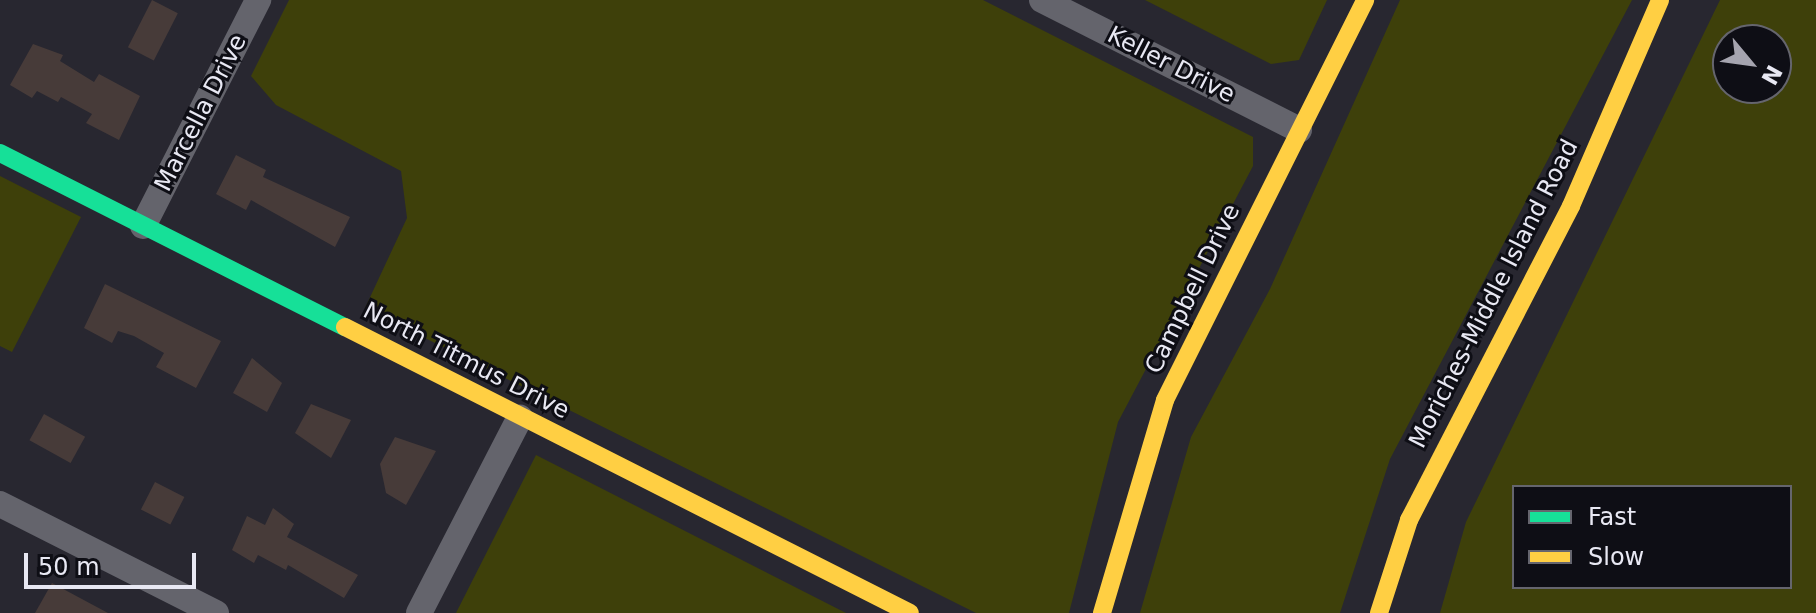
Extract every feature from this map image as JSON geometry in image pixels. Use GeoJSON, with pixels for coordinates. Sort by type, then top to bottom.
{"type":"FeatureCollection","features":[{"type":"Feature","properties":{"kind":"street","name":"Marcella Drive"},"geometry":{"type":"LineString","coordinates":[[143,226],[258,0]]}},
{"type":"Feature","properties":{"kind":"street","name":"Keller Drive"},"geometry":{"type":"LineString","coordinates":[[1042,0],[1299,130]]}},
{"type":"Feature","properties":{"kind":"street","name":"Campbell Drive"},"geometry":{"type":"LineString","coordinates":[[1102,613],[1147,443],[1365,0]]}},
{"type":"Feature","properties":{"kind":"street","name":"Moriches-Middle Island Road"},"geometry":{"type":"LineString","coordinates":[[1379,613],[1415,506],[1571,206],[1660,0]]}},
{"type":"Feature","properties":{"kind":"street","name":"North Titmus Drive"},"geometry":{"type":"LineString","coordinates":[[0,153],[910,613]]}},
{"type":"Feature","properties":{"kind":"street"},"geometry":{"type":"LineString","coordinates":[[419,613],[520,417]]}},
{"type":"Feature","properties":{"kind":"street"},"geometry":{"type":"LineString","coordinates":[[0,504],[216,613]]}},
{"type":"Feature","properties":{"kind":"shaded area"},"geometry":{"type":"Polygon","coordinates":[[[289,0],[983,0],[1253,137],[1253,166],[1118,422],[1069,613],[976,613],[365,308],[407,218],[401,171],[276,105],[251,76],[289,0]]]}},
{"type":"Feature","properties":{"kind":"shaded area"},"geometry":{"type":"Polygon","coordinates":[[[1145,0],[1327,0],[1299,60],[1271,64],[1145,0]]]}},
{"type":"Feature","properties":{"kind":"shaded area"},"geometry":{"type":"Polygon","coordinates":[[[1400,0],[1632,0],[1390,459],[1340,613],[1140,613],[1191,437],[1270,289],[1400,0]]]}},
{"type":"Feature","properties":{"kind":"shaded area"},"geometry":{"type":"Polygon","coordinates":[[[1720,0],[1816,0],[1816,613],[1440,613],[1466,522],[1720,0]]]}},
{"type":"Feature","properties":{"kind":"shaded area"},"geometry":{"type":"Polygon","coordinates":[[[0,176],[81,217],[12,352],[0,346],[0,176]]]}},
{"type":"Feature","properties":{"kind":"shaded area"},"geometry":{"type":"Polygon","coordinates":[[[536,455],[846,613],[456,613],[536,455]]]}},
{"type":"Feature","properties":{"kind":"building"},"geometry":{"type":"Polygon","coordinates":[[[152,0],[178,13],[154,60],[128,47],[152,0]]]}},
{"type":"Feature","properties":{"kind":"building"},"geometry":{"type":"Polygon","coordinates":[[[33,44],[63,55],[60,61],[94,82],[99,74],[140,96],[119,140],[86,123],[92,114],[61,97],[58,102],[37,91],[32,98],[10,85],[33,44]]]}},
{"type":"Feature","properties":{"kind":"building"},"geometry":{"type":"Polygon","coordinates":[[[236,155],[266,170],[263,177],[350,217],[335,247],[251,200],[246,210],[216,194],[236,155]]]}},
{"type":"Feature","properties":{"kind":"building"},"geometry":{"type":"Polygon","coordinates":[[[105,284],[221,341],[196,388],[156,367],[164,353],[134,336],[118,331],[112,343],[84,328],[105,284]]]}},
{"type":"Feature","properties":{"kind":"building"},"geometry":{"type":"Polygon","coordinates":[[[252,358],[282,383],[267,412],[233,393],[252,358]]]}},
{"type":"Feature","properties":{"kind":"building"},"geometry":{"type":"Polygon","coordinates":[[[311,404],[351,420],[331,458],[295,433],[311,404]]]}},
{"type":"Feature","properties":{"kind":"building"},"geometry":{"type":"Polygon","coordinates":[[[44,414],[85,437],[71,463],[29,440],[44,414]]]}},
{"type":"Feature","properties":{"kind":"building"},"geometry":{"type":"Polygon","coordinates":[[[395,437],[436,451],[406,505],[386,493],[380,464],[395,437]]]}},
{"type":"Feature","properties":{"kind":"building"},"geometry":{"type":"Polygon","coordinates":[[[155,482],[184,497],[170,525],[141,510],[155,482]]]}},
{"type":"Feature","properties":{"kind":"building"},"geometry":{"type":"Polygon","coordinates":[[[273,508],[294,524],[287,537],[358,575],[344,598],[288,565],[286,570],[258,555],[254,563],[232,550],[247,516],[265,525],[273,508]]]}},
{"type":"Feature","properties":{"kind":"building"},"geometry":{"type":"Polygon","coordinates":[[[52,583],[108,613],[35,613],[52,583]]]}},
{"type":"Feature","properties":{"kind":"traffic: fast"},"geometry":{"type":"LineString","coordinates":[[0,153],[345,327]]}},
{"type":"Feature","properties":{"kind":"traffic: slow"},"geometry":{"type":"LineString","coordinates":[[1102,613],[1165,400],[1365,0]]}},
{"type":"Feature","properties":{"kind":"traffic: slow"},"geometry":{"type":"LineString","coordinates":[[1379,613],[1409,520],[1571,206],[1660,0]]}},
{"type":"Feature","properties":{"kind":"traffic: slow"},"geometry":{"type":"LineString","coordinates":[[345,327],[910,613]]}}]}
